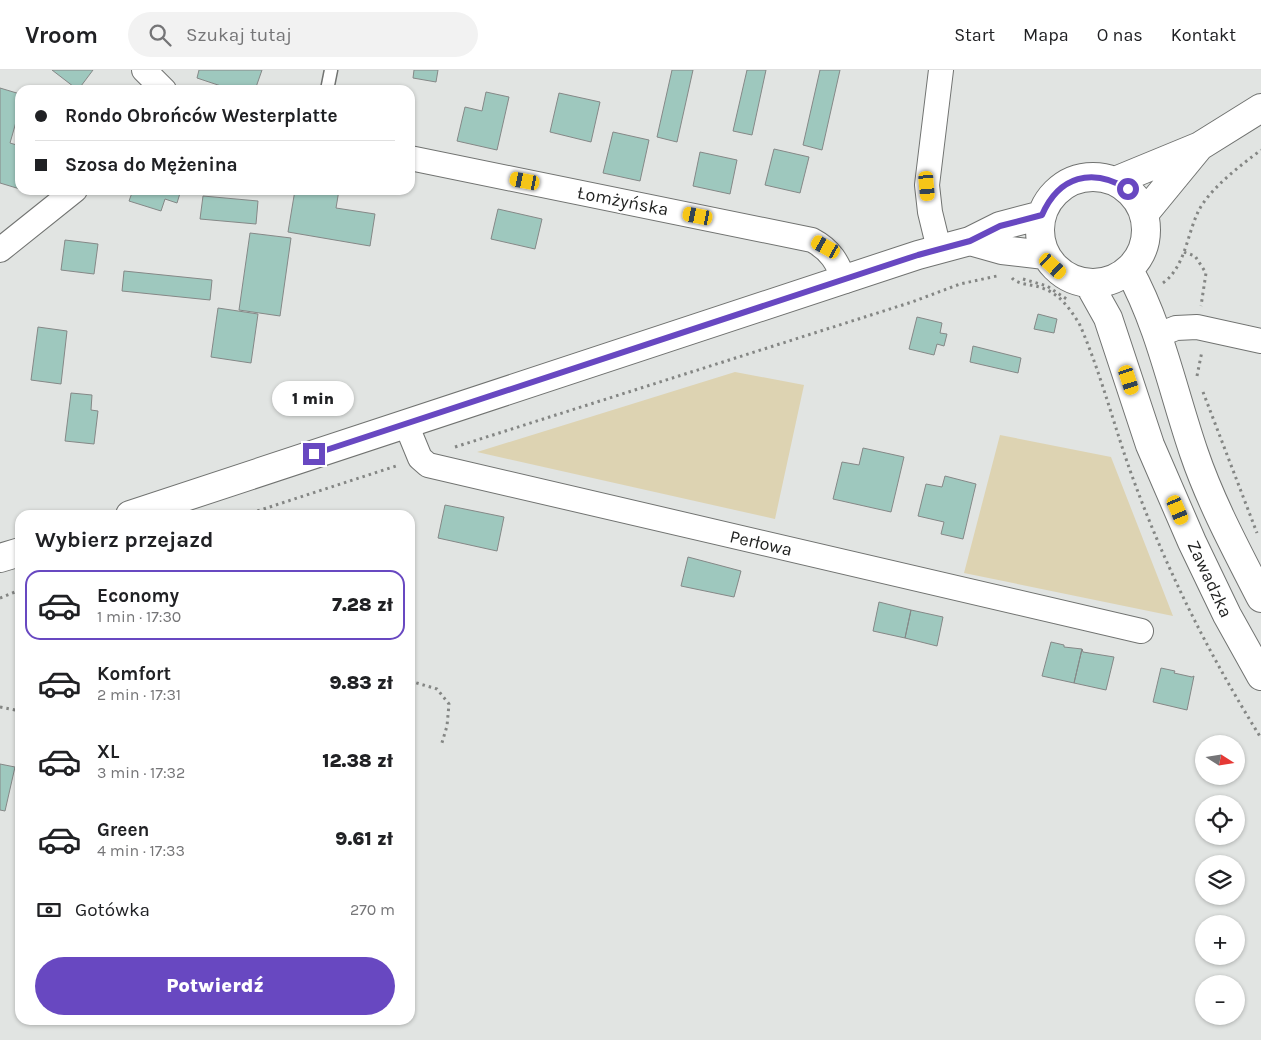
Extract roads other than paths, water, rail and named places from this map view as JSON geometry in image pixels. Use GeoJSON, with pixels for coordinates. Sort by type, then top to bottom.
{"type":"FeatureCollection","features":[{"type":"Feature","properties":{"kind":"main road"},"geometry":{"type":"LineString","coordinates":[[1115,181],[1200,146],[1261,108]]}},
{"type":"Feature","properties":{"kind":"main road"},"geometry":{"type":"LineString","coordinates":[[1144,214],[1200,146]]}},
{"type":"Feature","properties":{"kind":"main road"},"geometry":{"type":"LineString","coordinates":[[1086,177],[1101,177],[1115,181],[1133,195],[1144,214],[1147,234],[1141,253],[1129,270],[1117,278],[1103,283],[1089,284],[1063,275],[1045,255],[1040,235],[1042,215],[1048,201],[1058,189],[1071,181],[1086,177]]}},
{"type":"Feature","properties":{"kind":"main road"},"geometry":{"type":"LineString","coordinates":[[145,510],[939,249],[970,241],[1000,226],[1042,215]]}},
{"type":"Feature","properties":{"kind":"main road"},"geometry":{"type":"LineString","coordinates":[[970,241],[1002,250],[1045,255]]}},
{"type":"Feature","properties":{"kind":"main road","name":"Zawadzka"},"geometry":{"type":"LineString","coordinates":[[1129,270],[1151,291],[1156,336],[1194,455],[1226,528],[1261,598]]}},
{"type":"Feature","properties":{"kind":"main road","name":"Zawadzka"},"geometry":{"type":"LineString","coordinates":[[1089,284],[1108,318],[1150,445],[1192,542],[1227,615],[1261,676]]}},
{"type":"Feature","properties":{"kind":"main road"},"geometry":{"type":"LineString","coordinates":[[1192,542],[1226,528]]}},
{"type":"Feature","properties":{"kind":"main road"},"geometry":{"type":"LineString","coordinates":[[0,558],[15,554]]}},
{"type":"Feature","properties":{"kind":"street"},"geometry":{"type":"LineString","coordinates":[[144,70],[159,85]]}},
{"type":"Feature","properties":{"kind":"street"},"geometry":{"type":"LineString","coordinates":[[939,249],[930,212],[927,186],[941,70]]}},
{"type":"Feature","properties":{"kind":"street","name":"Łomżyńska"},"geometry":{"type":"LineString","coordinates":[[415,159],[812,240],[826,247],[833,256],[845,281]]}},
{"type":"Feature","properties":{"kind":"street"},"geometry":{"type":"LineString","coordinates":[[0,250],[69,195]]}},
{"type":"Feature","properties":{"kind":"street"},"geometry":{"type":"LineString","coordinates":[[1156,336],[1176,328],[1208,329],[1261,341]]}},
{"type":"Feature","properties":{"kind":"street","name":"Perłowa"},"geometry":{"type":"LineString","coordinates":[[406,424],[420,458],[428,465],[1141,631]]}},
{"type":"Feature","properties":{"kind":"lane"},"geometry":{"type":"LineString","coordinates":[[329,85],[331,70]]}}]}
